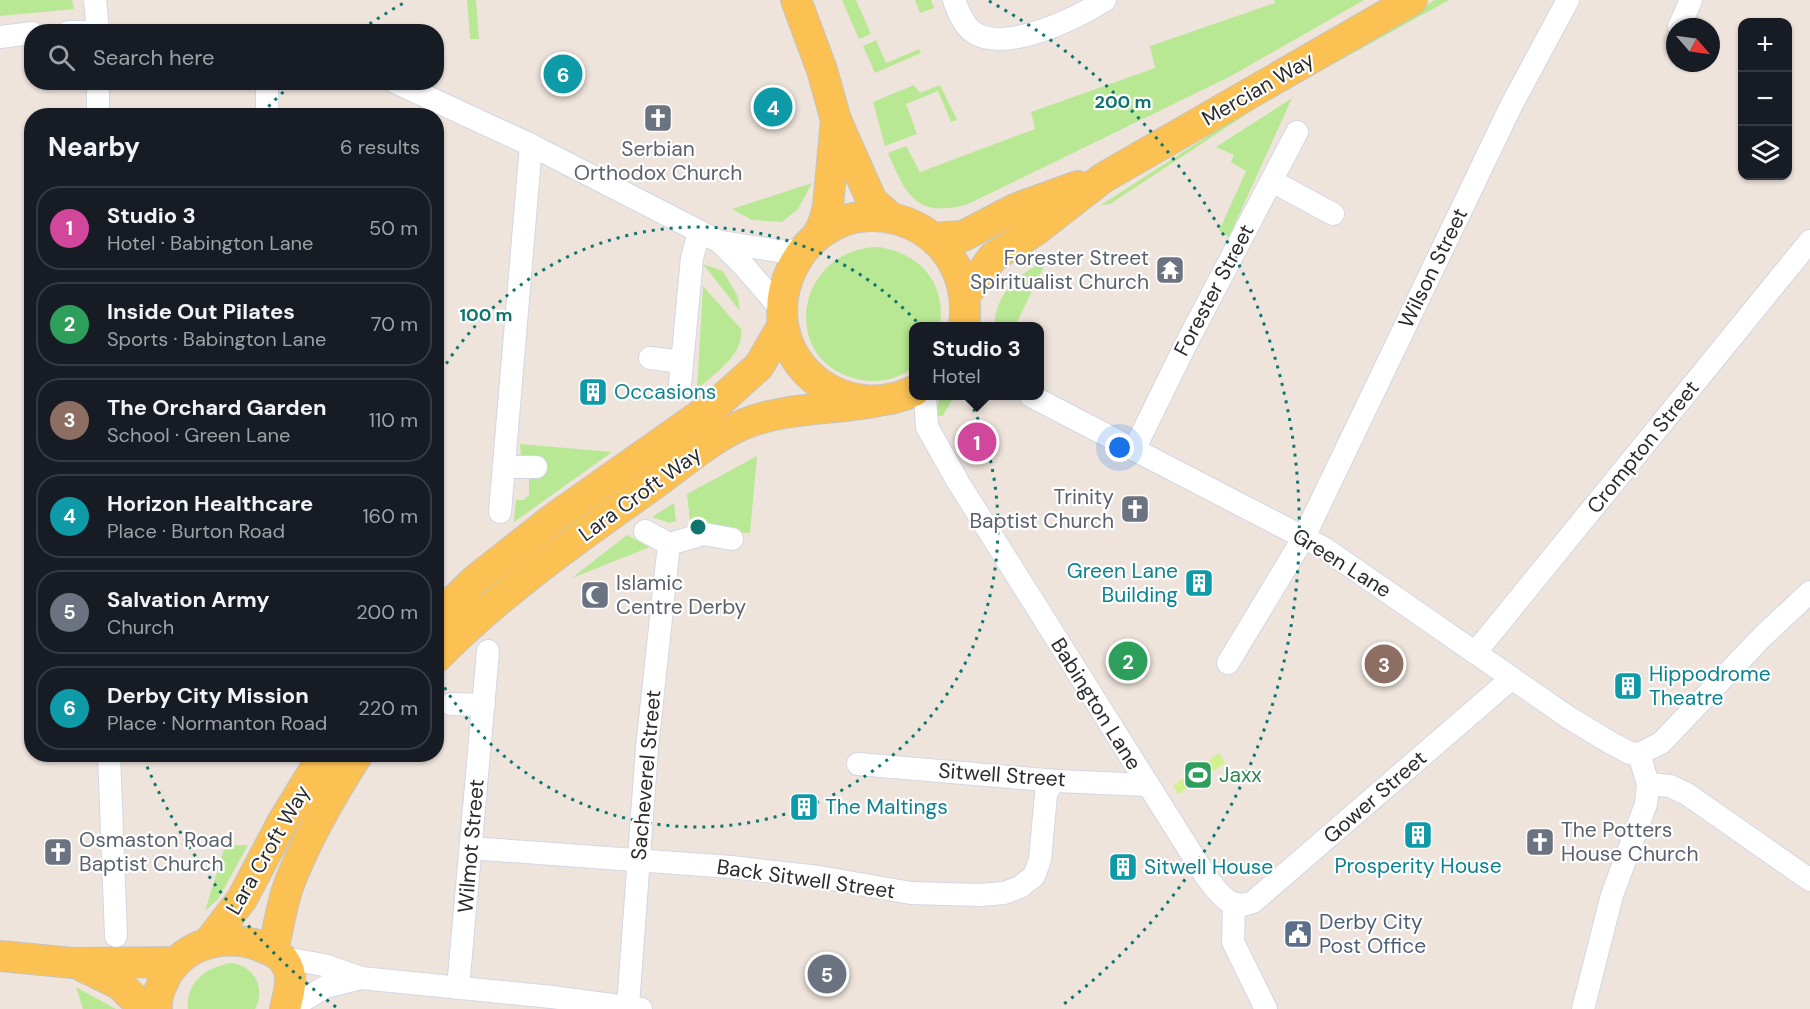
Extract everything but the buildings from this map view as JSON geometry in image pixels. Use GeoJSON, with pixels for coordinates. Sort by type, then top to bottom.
{"type":"FeatureCollection","features":[{"type":"Feature","properties":{"kind":"main road"},"geometry":{"type":"LineString","coordinates":[[796,0],[822,70],[836,120],[872,201],[891,218]]}},
{"type":"Feature","properties":{"kind":"main road","name":"Mercian Way"},"geometry":{"type":"LineString","coordinates":[[965,295],[993,257],[1035,231],[1103,178],[1413,0]]}},
{"type":"Feature","properties":{"kind":"main road"},"geometry":{"type":"LineString","coordinates":[[836,120],[828,206],[824,222],[788,275],[782,317],[793,353],[811,376],[842,395],[878,400]]}},
{"type":"Feature","properties":{"kind":"main road","name":"Mercian Way"},"geometry":{"type":"LineString","coordinates":[[933,238],[963,236],[1017,208],[1103,178]]}},
{"type":"Feature","properties":{"kind":"main road"},"geometry":{"type":"LineString","coordinates":[[811,242],[850,220],[871,217],[891,218],[920,229],[933,238],[946,252],[956,268],[965,295],[964,322]]}},
{"type":"Feature","properties":{"kind":"main road","name":"Lara Croft Way"},"geometry":{"type":"LineString","coordinates":[[444,610],[475,580],[554,518],[720,401],[759,366],[782,317]]}},
{"type":"Feature","properties":{"kind":"main road","name":"Lara Croft Way"},"geometry":{"type":"LineString","coordinates":[[444,651],[496,604],[593,527],[717,439],[744,424],[898,397],[909,393]]}},
{"type":"Feature","properties":{"kind":"main road","name":"Lara Croft Way"},"geometry":{"type":"LineString","coordinates":[[208,943],[242,899],[283,821],[319,762]]}},
{"type":"Feature","properties":{"kind":"main road","name":"Lara Croft Way"},"geometry":{"type":"LineString","coordinates":[[278,954],[288,889],[296,868],[315,827],[353,762]]}},
{"type":"Feature","properties":{"kind":"main road"},"geometry":{"type":"LineString","coordinates":[[157,1009],[158,992],[175,962],[185,953],[208,943],[244,942],[278,954],[289,970],[290,981],[285,1009]]}},
{"type":"Feature","properties":{"kind":"main road"},"geometry":{"type":"LineString","coordinates":[[0,956],[73,963],[175,962]]}},
{"type":"Feature","properties":{"kind":"main road"},"geometry":{"type":"LineString","coordinates":[[73,963],[119,984],[145,1009]]}},
{"type":"Feature","properties":{"kind":"street"},"geometry":{"type":"LineString","coordinates":[[95,0],[96,24]]}},
{"type":"Feature","properties":{"kind":"street"},"geometry":{"type":"LineString","coordinates":[[954,0],[963,21],[974,32],[996,38],[1021,36],[1065,22],[1105,0]]}},
{"type":"Feature","properties":{"kind":"street"},"geometry":{"type":"LineString","coordinates":[[1683,18],[1691,0]]}},
{"type":"Feature","properties":{"kind":"street","name":"Wilson Street"},"geometry":{"type":"LineString","coordinates":[[1228,663],[1304,537],[1511,106],[1565,1]]}},
{"type":"Feature","properties":{"kind":"street"},"geometry":{"type":"LineString","coordinates":[[0,37],[24,34]]}},
{"type":"Feature","properties":{"kind":"street"},"geometry":{"type":"LineString","coordinates":[[98,90],[98,108]]}},
{"type":"Feature","properties":{"kind":"street"},"geometry":{"type":"LineString","coordinates":[[267,90],[267,108]]}},
{"type":"Feature","properties":{"kind":"street"},"geometry":{"type":"LineString","coordinates":[[412,90],[531,145],[720,242],[786,252],[811,242]]}},
{"type":"Feature","properties":{"kind":"street","name":"Forester Street"},"geometry":{"type":"LineString","coordinates":[[1134,450],[1185,346],[1297,132]]}},
{"type":"Feature","properties":{"kind":"street"},"geometry":{"type":"LineString","coordinates":[[500,512],[531,145]]}},
{"type":"Feature","properties":{"kind":"street"},"geometry":{"type":"LineString","coordinates":[[1272,181],[1333,214]]}},
{"type":"Feature","properties":{"kind":"street"},"geometry":{"type":"LineString","coordinates":[[680,385],[692,258],[699,232]]}},
{"type":"Feature","properties":{"kind":"street","name":"Crompton Street"},"geometry":{"type":"LineString","coordinates":[[1475,653],[1810,241]]}},
{"type":"Feature","properties":{"kind":"street"},"geometry":{"type":"LineString","coordinates":[[720,242],[744,266],[782,317]]}},
{"type":"Feature","properties":{"kind":"street"},"geometry":{"type":"LineString","coordinates":[[650,358],[682,362]]}},
{"type":"Feature","properties":{"kind":"street","name":"Babington Lane"},"geometry":{"type":"LineString","coordinates":[[925,400],[927,427],[939,451],[1204,875],[1220,894],[1234,905]]}},
{"type":"Feature","properties":{"kind":"street","name":"Green Lane"},"geometry":{"type":"LineString","coordinates":[[1039,400],[1304,537],[1611,743],[1630,753],[1639,754]]}},
{"type":"Feature","properties":{"kind":"street"},"geometry":{"type":"LineString","coordinates":[[505,467],[536,467]]}},
{"type":"Feature","properties":{"kind":"street"},"geometry":{"type":"LineString","coordinates":[[645,531],[669,544],[704,534],[732,539]]}},
{"type":"Feature","properties":{"kind":"street","name":"Sacheverel Street"},"geometry":{"type":"LineString","coordinates":[[635,1007],[630,979],[638,859],[669,544]]}},
{"type":"Feature","properties":{"kind":"street"},"geometry":{"type":"LineString","coordinates":[[1582,1009],[1616,883],[1646,804],[1648,784],[1639,754],[1655,748],[1669,737],[1763,636],[1808,597]]}},
{"type":"Feature","properties":{"kind":"street","name":"Wilmot Street"},"geometry":{"type":"LineString","coordinates":[[458,988],[488,651]]}},
{"type":"Feature","properties":{"kind":"street","name":"Gower Street"},"geometry":{"type":"LineString","coordinates":[[1234,905],[1253,902],[1512,678]]}},
{"type":"Feature","properties":{"kind":"street"},"geometry":{"type":"LineString","coordinates":[[451,704],[484,705]]}},
{"type":"Feature","properties":{"kind":"street"},"geometry":{"type":"LineString","coordinates":[[109,762],[116,936]]}},
{"type":"Feature","properties":{"kind":"street","name":"Sitwell Street"},"geometry":{"type":"LineString","coordinates":[[858,764],[1057,781],[1147,785]]}},
{"type":"Feature","properties":{"kind":"street","name":"Back Sitwell Street"},"geometry":{"type":"LineString","coordinates":[[471,848],[638,859],[777,872],[911,893],[956,897],[1004,893],[1029,882],[1038,869],[1046,794],[1052,783],[1057,781]]}},
{"type":"Feature","properties":{"kind":"street"},"geometry":{"type":"LineString","coordinates":[[1648,784],[1670,786],[1687,794],[1810,880]]}},
{"type":"Feature","properties":{"kind":"street"},"geometry":{"type":"LineString","coordinates":[[1234,905],[1233,942],[1266,1009]]}},
{"type":"Feature","properties":{"kind":"street"},"geometry":{"type":"LineString","coordinates":[[278,954],[324,965],[362,978],[589,1005],[635,1007]]}},
{"type":"Feature","properties":{"kind":"street"},"geometry":{"type":"LineString","coordinates":[[289,1009],[325,987],[362,978]]}},
{"type":"Feature","properties":{"kind":"green space"},"geometry":{"type":"Polygon","coordinates":[[[0,0],[72,0],[74,9],[0,16],[0,0]]]}},
{"type":"Feature","properties":{"kind":"green space"},"geometry":{"type":"Polygon","coordinates":[[[467,0],[476,0],[479,39],[470,39],[467,0]]]}},
{"type":"Feature","properties":{"kind":"green space"},"geometry":{"type":"Polygon","coordinates":[[[842,0],[856,0],[871,34],[859,39],[842,0]]]}},
{"type":"Feature","properties":{"kind":"green space"},"geometry":{"type":"Polygon","coordinates":[[[915,0],[931,0],[934,8],[920,13],[915,0]]]}},
{"type":"Feature","properties":{"kind":"green space"},"geometry":{"type":"Polygon","coordinates":[[[1274,0],[1364,0],[1231,76],[968,204],[936,208],[925,206],[915,200],[901,181],[888,153],[906,146],[920,172],[1035,129],[1031,112],[1155,68],[1150,46],[1275,3],[1274,0]]]}},
{"type":"Feature","properties":{"kind":"green space"},"geometry":{"type":"Polygon","coordinates":[[[1435,0],[1449,0],[1268,100],[1110,204],[1101,205],[1268,97],[1435,0]]]}},
{"type":"Feature","properties":{"kind":"green space"},"geometry":{"type":"Polygon","coordinates":[[[876,40],[886,63],[919,49],[921,53],[875,73],[863,46],[876,40]]]}},
{"type":"Feature","properties":{"kind":"green space"},"geometry":{"type":"Polygon","coordinates":[[[914,85],[920,93],[940,85],[957,120],[951,122],[938,91],[906,104],[917,134],[885,146],[873,102],[914,85]]]}},
{"type":"Feature","properties":{"kind":"green space"},"geometry":{"type":"Polygon","coordinates":[[[1292,98],[1229,237],[1219,231],[1246,171],[1231,162],[1234,155],[1216,147],[1292,98]]]}},
{"type":"Feature","properties":{"kind":"green space"},"geometry":{"type":"Polygon","coordinates":[[[812,183],[798,209],[782,222],[752,220],[732,209],[812,183]]]}},
{"type":"Feature","properties":{"kind":"green space"},"geometry":{"type":"Polygon","coordinates":[[[879,247],[894,251],[918,264],[928,273],[934,284],[939,296],[940,322],[909,322],[909,370],[902,375],[869,381],[835,370],[817,353],[808,332],[807,308],[814,286],[829,266],[850,252],[879,247]]]}},
{"type":"Feature","properties":{"kind":"green space"},"geometry":{"type":"Polygon","coordinates":[[[1047,260],[1017,322],[995,322],[999,303],[1004,294],[1026,272],[1047,260]]]}},
{"type":"Feature","properties":{"kind":"green space"},"geometry":{"type":"Polygon","coordinates":[[[703,264],[723,271],[738,297],[740,311],[703,264]]]}},
{"type":"Feature","properties":{"kind":"green space"},"geometry":{"type":"Polygon","coordinates":[[[703,286],[741,329],[741,338],[733,355],[697,389],[703,286]]]}},
{"type":"Feature","properties":{"kind":"green space"},"geometry":{"type":"Polygon","coordinates":[[[940,400],[952,400],[943,416],[934,416],[940,400]]]}},
{"type":"Feature","properties":{"kind":"green space"},"geometry":{"type":"Polygon","coordinates":[[[520,444],[612,452],[514,522],[516,500],[524,500],[529,495],[529,476],[544,476],[545,462],[521,456],[520,444]]]}},
{"type":"Feature","properties":{"kind":"green space"},"geometry":{"type":"Polygon","coordinates":[[[757,456],[750,533],[691,530],[687,494],[757,456]]]}},
{"type":"Feature","properties":{"kind":"green space"},"geometry":{"type":"Polygon","coordinates":[[[674,503],[676,521],[669,523],[652,517],[674,503]]]}},
{"type":"Feature","properties":{"kind":"green space"},"geometry":{"type":"Polygon","coordinates":[[[627,535],[650,547],[572,578],[627,535]]]}},
{"type":"Feature","properties":{"kind":"green space","name":"Jaxx"},"geometry":{"type":"Polygon","coordinates":[[[1219,753],[1225,763],[1178,794],[1173,786],[1219,753]]]}},
{"type":"Feature","properties":{"kind":"green space"},"geometry":{"type":"Polygon","coordinates":[[[248,845],[218,899],[205,911],[225,846],[248,845]]]}},
{"type":"Feature","properties":{"kind":"green space"},"geometry":{"type":"Polygon","coordinates":[[[231,963],[246,969],[256,980],[259,994],[255,1009],[188,1009],[190,991],[199,978],[213,968],[231,963]]]}},
{"type":"Feature","properties":{"kind":"green space"},"geometry":{"type":"Polygon","coordinates":[[[76,987],[116,1009],[83,1009],[76,987]]]}},
{"type":"Feature","properties":{"kind":"place","name":"Derby City Mission"},"geometry":{"type":"Point","coordinates":[563,74]}},
{"type":"Feature","properties":{"kind":"place","name":"Horizon Healthcare"},"geometry":{"type":"Point","coordinates":[773,107]}},
{"type":"Feature","properties":{"kind":"place","name":"Serbian Orthodox Church"},"geometry":{"type":"Point","coordinates":[658,118]}},
{"type":"Feature","properties":{"kind":"place","name":"Forester Street Spiritualist Church"},"geometry":{"type":"Point","coordinates":[1170,270]}},
{"type":"Feature","properties":{"kind":"place","name":"Occasions"},"geometry":{"type":"Point","coordinates":[593,392]}},
{"type":"Feature","properties":{"kind":"place","name":"Studio 3"},"geometry":{"type":"Point","coordinates":[977,442]}},
{"type":"Feature","properties":{"kind":"place","name":"Trinity Baptist Church"},"geometry":{"type":"Point","coordinates":[1135,509]}},
{"type":"Feature","properties":{"kind":"place","name":"Green Lane Building"},"geometry":{"type":"Point","coordinates":[1199,583]}},
{"type":"Feature","properties":{"kind":"place","name":"Islamic Centre Derby"},"geometry":{"type":"Point","coordinates":[595,595]}},
{"type":"Feature","properties":{"kind":"place","name":"Inside Out Pilates"},"geometry":{"type":"Point","coordinates":[1128,661]}},
{"type":"Feature","properties":{"kind":"place","name":"The Orchard Garden"},"geometry":{"type":"Point","coordinates":[1384,664]}},
{"type":"Feature","properties":{"kind":"place","name":"Hippodrome Theatre"},"geometry":{"type":"Point","coordinates":[1628,686]}},
{"type":"Feature","properties":{"kind":"place","name":"Jaxx"},"geometry":{"type":"Point","coordinates":[1198,775]}},
{"type":"Feature","properties":{"kind":"place","name":"The Maltings"},"geometry":{"type":"Point","coordinates":[804,807]}},
{"type":"Feature","properties":{"kind":"place","name":"Prosperity House"},"geometry":{"type":"Point","coordinates":[1418,835]}},
{"type":"Feature","properties":{"kind":"place","name":"The Potters House Church"},"geometry":{"type":"Point","coordinates":[1540,842]}},
{"type":"Feature","properties":{"kind":"place","name":"Osmaston Road Baptist Church"},"geometry":{"type":"Point","coordinates":[58,852]}},
{"type":"Feature","properties":{"kind":"place","name":"Sitwell House"},"geometry":{"type":"Point","coordinates":[1123,867]}},
{"type":"Feature","properties":{"kind":"place","name":"Derby City Post Office"},"geometry":{"type":"Point","coordinates":[1298,934]}},
{"type":"Feature","properties":{"kind":"place","name":"Salvation Army"},"geometry":{"type":"Point","coordinates":[827,974]}}]}
